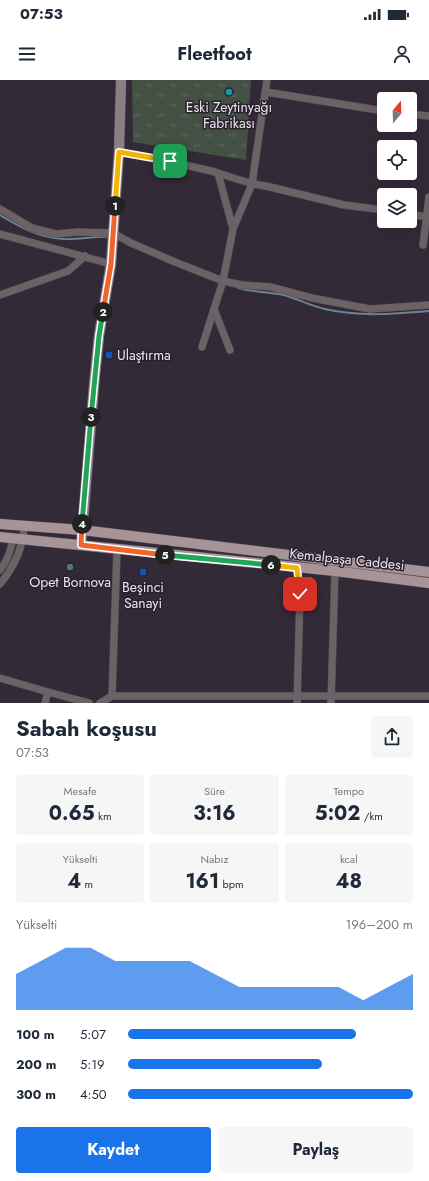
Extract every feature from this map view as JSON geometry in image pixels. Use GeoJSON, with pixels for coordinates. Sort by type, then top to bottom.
{"type":"FeatureCollection","features":[{"type":"Feature","properties":{"kind":"main road"},"geometry":{"type":"LineString","coordinates":[[0,524],[19,526],[18,539]]}},
{"type":"Feature","properties":{"kind":"main road","name":"Kemalpaşa Caddesi"},"geometry":{"type":"LineString","coordinates":[[19,526],[82,530],[429,572]]}},
{"type":"Feature","properties":{"kind":"main road","name":"Kemalpaşa Caddesi"},"geometry":{"type":"LineString","coordinates":[[0,537],[429,583]]}},
{"type":"Feature","properties":{"kind":"street"},"geometry":{"type":"LineString","coordinates":[[81,545],[99,336],[111,264],[112,233],[119,152],[121,80]]}},
{"type":"Feature","properties":{"kind":"street"},"geometry":{"type":"LineString","coordinates":[[202,346],[223,281],[233,229],[252,184],[267,80]]}},
{"type":"Feature","properties":{"kind":"street"},"geometry":{"type":"LineString","coordinates":[[266,92],[377,110]]}},
{"type":"Feature","properties":{"kind":"street"},"geometry":{"type":"LineString","coordinates":[[417,115],[429,116]]}},
{"type":"Feature","properties":{"kind":"street"},"geometry":{"type":"LineString","coordinates":[[119,152],[170,161],[218,173],[252,184],[344,204],[377,209]]}},
{"type":"Feature","properties":{"kind":"street"},"geometry":{"type":"LineString","coordinates":[[218,173],[233,229]]}},
{"type":"Feature","properties":{"kind":"street"},"geometry":{"type":"LineString","coordinates":[[423,245],[429,197]]}},
{"type":"Feature","properties":{"kind":"street"},"geometry":{"type":"LineString","coordinates":[[0,209],[32,228],[56,234],[78,232],[112,233],[150,251],[223,281],[242,286],[271,287],[312,298],[370,309],[429,305]]}},
{"type":"Feature","properties":{"kind":"street"},"geometry":{"type":"LineString","coordinates":[[417,215],[427,216]]}},
{"type":"Feature","properties":{"kind":"street"},"geometry":{"type":"LineString","coordinates":[[0,234],[111,264]]}},
{"type":"Feature","properties":{"kind":"street"},"geometry":{"type":"LineString","coordinates":[[0,295],[68,271],[85,256]]}},
{"type":"Feature","properties":{"kind":"street"},"geometry":{"type":"LineString","coordinates":[[214,309],[230,350]]}},
{"type":"Feature","properties":{"kind":"street"},"geometry":{"type":"LineString","coordinates":[[0,569],[18,539]]}},
{"type":"Feature","properties":{"kind":"street"},"geometry":{"type":"LineString","coordinates":[[0,584],[15,562],[18,539]]}},
{"type":"Feature","properties":{"kind":"street"},"geometry":{"type":"LineString","coordinates":[[112,696],[117,550]]}},
{"type":"Feature","properties":{"kind":"street"},"geometry":{"type":"LineString","coordinates":[[0,560],[0,569]]}},
{"type":"Feature","properties":{"kind":"street"},"geometry":{"type":"LineString","coordinates":[[297,568],[300,594],[297,699]]}},
{"type":"Feature","properties":{"kind":"street"},"geometry":{"type":"LineString","coordinates":[[331,699],[335,572]]}},
{"type":"Feature","properties":{"kind":"street"},"geometry":{"type":"LineString","coordinates":[[0,678],[89,703]]}},
{"type":"Feature","properties":{"kind":"street"},"geometry":{"type":"LineString","coordinates":[[45,703],[48,692]]}},
{"type":"Feature","properties":{"kind":"street"},"geometry":{"type":"LineString","coordinates":[[100,703],[112,696],[297,699],[429,696]]}},
{"type":"Feature","properties":{"kind":"green space"},"geometry":{"type":"Polygon","coordinates":[[[132,80],[251,80],[246,160],[133,142],[132,80]]]}},
{"type":"Feature","properties":{"kind":"waterway"},"geometry":{"type":"LineString","coordinates":[[0,215],[37,234],[54,238],[69,239],[109,237]]}},
{"type":"Feature","properties":{"kind":"waterway"},"geometry":{"type":"LineString","coordinates":[[238,288],[284,295],[320,308],[338,312],[390,314],[429,311]]}},
{"type":"Feature","properties":{"kind":"place","name":"Eski Zeytinyağı Fabrikası"},"geometry":{"type":"Point","coordinates":[229,92]}},
{"type":"Feature","properties":{"kind":"place","name":"Ulaştırma"},"geometry":{"type":"Point","coordinates":[109,355]}},
{"type":"Feature","properties":{"kind":"place","name":"Opet Bornova"},"geometry":{"type":"Point","coordinates":[70,567]}},
{"type":"Feature","properties":{"kind":"place","name":"Beşinci Sanayi"},"geometry":{"type":"Point","coordinates":[143,572]}},
{"type":"Feature","properties":{"kind":"route"},"geometry":{"type":"LineString","coordinates":[[170,161],[119,152],[112,233],[111,264],[99,336],[81,545],[297,568],[300,594]]}}]}
